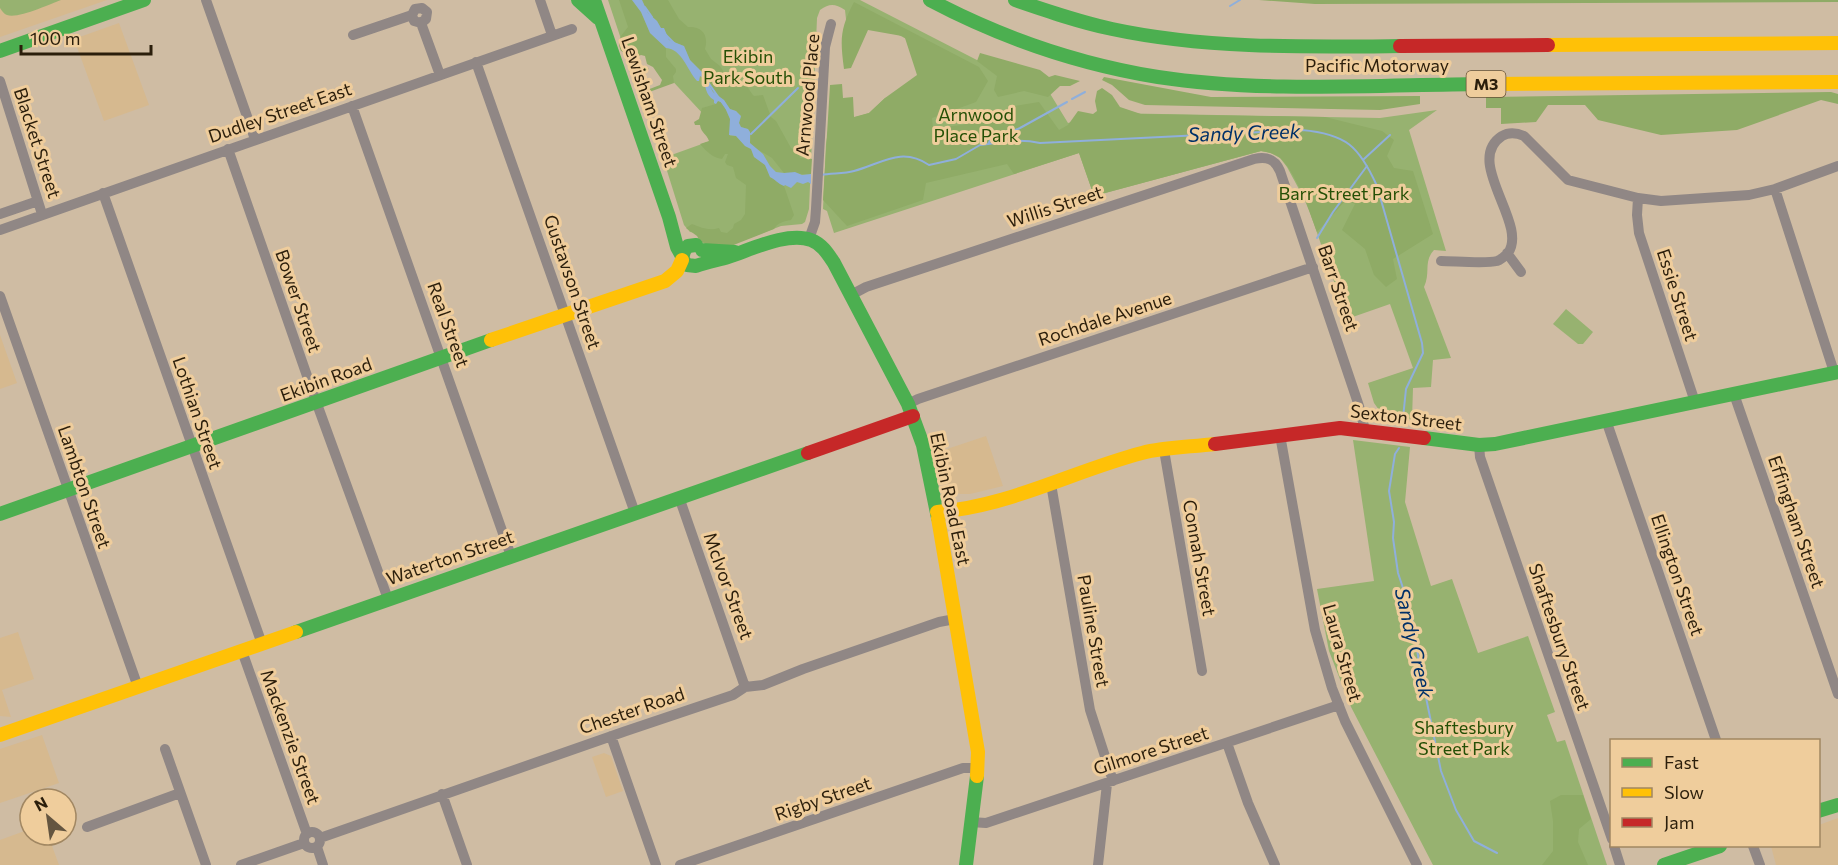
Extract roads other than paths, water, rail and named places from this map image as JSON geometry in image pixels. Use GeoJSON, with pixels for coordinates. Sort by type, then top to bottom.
{"type":"FeatureCollection","features":[{"type":"Feature","properties":{"kind":"main road"},"geometry":{"type":"LineString","coordinates":[[0,51],[144,0]]}},
{"type":"Feature","properties":{"kind":"main road"},"geometry":{"type":"LineString","coordinates":[[578,0],[601,20]]}},
{"type":"Feature","properties":{"kind":"main road","name":"Lewisham Street"},"geometry":{"type":"LineString","coordinates":[[594,0],[682,258]]}},
{"type":"Feature","properties":{"kind":"main road","name":"Pacific Motorway"},"geometry":{"type":"LineString","coordinates":[[930,0],[992,29],[1049,50],[1136,72],[1193,81],[1313,85],[1838,82]]}},
{"type":"Feature","properties":{"kind":"main road","name":"Pacific Motorway"},"geometry":{"type":"LineString","coordinates":[[1015,0],[1112,30],[1224,44],[1402,46],[1838,43]]}},
{"type":"Feature","properties":{"kind":"main road","name":"Lewisham Street"},"geometry":{"type":"LineString","coordinates":[[669,217],[699,248]]}},
{"type":"Feature","properties":{"kind":"main road"},"geometry":{"type":"LineString","coordinates":[[682,258],[687,266],[698,266],[787,238],[809,239]]}},
{"type":"Feature","properties":{"kind":"main road","name":"Ekibin Road East"},"geometry":{"type":"LineString","coordinates":[[809,239],[829,254],[910,410],[923,445],[937,512],[976,740],[978,768],[966,865]]}},
{"type":"Feature","properties":{"kind":"main road"},"geometry":{"type":"LineString","coordinates":[[665,281],[677,272],[685,249],[692,245],[699,248],[740,252]]}},
{"type":"Feature","properties":{"kind":"main road"},"geometry":{"type":"LineString","coordinates":[[698,266],[705,257],[699,248]]}},
{"type":"Feature","properties":{"kind":"main road","name":"Ekibin Road"},"geometry":{"type":"LineString","coordinates":[[0,514],[442,357],[665,281],[672,282],[687,277],[698,266]]}},
{"type":"Feature","properties":{"kind":"main road","name":"Sexton Street"},"geometry":{"type":"LineString","coordinates":[[937,512],[972,508],[1138,454],[1340,428],[1479,445],[1495,444],[1836,372]]}},
{"type":"Feature","properties":{"kind":"main road","name":"Waterton Street"},"geometry":{"type":"LineString","coordinates":[[0,735],[635,513],[910,410]]}},
{"type":"Feature","properties":{"kind":"main road"},"geometry":{"type":"LineString","coordinates":[[1820,811],[1838,805]]}},
{"type":"Feature","properties":{"kind":"main road"},"geometry":{"type":"LineString","coordinates":[[1664,865],[1717,847]]}},
{"type":"Feature","properties":{"kind":"street"},"geometry":{"type":"LineString","coordinates":[[206,0],[255,140]]}},
{"type":"Feature","properties":{"kind":"street"},"geometry":{"type":"LineString","coordinates":[[540,0],[552,35]]}},
{"type":"Feature","properties":{"kind":"street"},"geometry":{"type":"LineString","coordinates":[[353,35],[412,15],[415,9],[422,8],[427,12],[426,19],[421,23],[440,75]]}},
{"type":"Feature","properties":{"kind":"street","name":"Arnwood Place"},"geometry":{"type":"LineString","coordinates":[[809,239],[815,222],[825,47],[831,24]]}},
{"type":"Feature","properties":{"kind":"street","name":"Dudley Street East"},"geometry":{"type":"LineString","coordinates":[[0,230],[572,29]]}},
{"type":"Feature","properties":{"kind":"street","name":"Gustavson Street"},"geometry":{"type":"LineString","coordinates":[[476,62],[635,513]]}},
{"type":"Feature","properties":{"kind":"street","name":"Blacket Street"},"geometry":{"type":"LineString","coordinates":[[0,81],[42,214]]}},
{"type":"Feature","properties":{"kind":"street","name":"Real Street"},"geometry":{"type":"LineString","coordinates":[[352,106],[511,556]]}},
{"type":"Feature","properties":{"kind":"street"},"geometry":{"type":"LineString","coordinates":[[1441,261],[1498,261],[1508,253],[1512,241],[1511,230],[1494,180],[1490,165],[1490,152],[1501,136],[1508,134],[1517,133],[1524,136],[1568,180],[1638,198],[1660,201],[1749,195],[1775,189],[1838,165]]}},
{"type":"Feature","properties":{"kind":"street","name":"Bower Street"},"geometry":{"type":"LineString","coordinates":[[228,149],[316,403],[388,599]]}},
{"type":"Feature","properties":{"kind":"street","name":"Willis Street"},"geometry":{"type":"LineString","coordinates":[[851,295],[866,287],[1254,159],[1264,157],[1272,160]]}},
{"type":"Feature","properties":{"kind":"street","name":"Barr Street"},"geometry":{"type":"LineString","coordinates":[[1272,160],[1281,171],[1362,412],[1365,430]]}},
{"type":"Feature","properties":{"kind":"street"},"geometry":{"type":"LineString","coordinates":[[1775,189],[1836,372]]}},
{"type":"Feature","properties":{"kind":"street","name":"Lothian Street"},"geometry":{"type":"LineString","coordinates":[[103,193],[262,644]]}},
{"type":"Feature","properties":{"kind":"street","name":"Essie Street"},"geometry":{"type":"LineString","coordinates":[[1638,198],[1636,215],[1639,233],[1695,402]]}},
{"type":"Feature","properties":{"kind":"street"},"geometry":{"type":"LineString","coordinates":[[0,214],[38,201]]}},
{"type":"Feature","properties":{"kind":"street"},"geometry":{"type":"LineString","coordinates":[[1508,253],[1521,272]]}},
{"type":"Feature","properties":{"kind":"street","name":"Rochdale Avenue"},"geometry":{"type":"LineString","coordinates":[[910,410],[918,399],[1313,267]]}},
{"type":"Feature","properties":{"kind":"street","name":"Lambton Street"},"geometry":{"type":"LineString","coordinates":[[0,296],[138,687]]}},
{"type":"Feature","properties":{"kind":"street","name":"Effingham Street"},"geometry":{"type":"LineString","coordinates":[[1734,393],[1838,694]]}},
{"type":"Feature","properties":{"kind":"street","name":"Ellington Street"},"geometry":{"type":"LineString","coordinates":[[1606,420],[1715,739]]}},
{"type":"Feature","properties":{"kind":"street","name":"Laura Street"},"geometry":{"type":"LineString","coordinates":[[1280,435],[1315,630],[1322,656],[1353,737],[1418,865]]}},
{"type":"Feature","properties":{"kind":"street","name":"Shaftesbury Street"},"geometry":{"type":"LineString","coordinates":[[1479,445],[1480,457],[1610,836]]}},
{"type":"Feature","properties":{"kind":"street","name":"Connah Street"},"geometry":{"type":"LineString","coordinates":[[1164,450],[1202,671]]}},
{"type":"Feature","properties":{"kind":"street","name":"Pauline Street"},"geometry":{"type":"LineString","coordinates":[[1051,483],[1090,710],[1110,783]]}},
{"type":"Feature","properties":{"kind":"street","name":"McIvor Street"},"geometry":{"type":"LineString","coordinates":[[679,497],[745,687]]}},
{"type":"Feature","properties":{"kind":"street","name":"Chester Road"},"geometry":{"type":"LineString","coordinates":[[318,842],[442,794],[733,695],[745,687],[763,685],[939,622],[955,619]]}},
{"type":"Feature","properties":{"kind":"street","name":"Mackenzie Street"},"geometry":{"type":"LineString","coordinates":[[242,651],[305,838]]}},
{"type":"Feature","properties":{"kind":"street","name":"Gilmore Street"},"geometry":{"type":"LineString","coordinates":[[971,822],[988,822],[1339,705]]}},
{"type":"Feature","properties":{"kind":"street"},"geometry":{"type":"LineString","coordinates":[[611,735],[656,865]]}},
{"type":"Feature","properties":{"kind":"street"},"geometry":{"type":"LineString","coordinates":[[1227,743],[1248,803],[1275,865]]}},
{"type":"Feature","properties":{"kind":"street"},"geometry":{"type":"LineString","coordinates":[[165,749],[206,865]]}},
{"type":"Feature","properties":{"kind":"street","name":"Rigby Street"},"geometry":{"type":"LineString","coordinates":[[680,865],[963,768],[978,768]]}},
{"type":"Feature","properties":{"kind":"street"},"geometry":{"type":"LineString","coordinates":[[1098,865],[1110,783]]}},
{"type":"Feature","properties":{"kind":"street"},"geometry":{"type":"LineString","coordinates":[[87,827],[180,794]]}},
{"type":"Feature","properties":{"kind":"street"},"geometry":{"type":"LineString","coordinates":[[442,794],[467,865]]}},
{"type":"Feature","properties":{"kind":"street"},"geometry":{"type":"LineString","coordinates":[[241,865],[305,838],[309,848],[318,842],[323,865]]}},
{"type":"Feature","properties":{"kind":"street"},"geometry":{"type":"LineString","coordinates":[[1614,847],[1620,865]]}},
{"type":"Feature","properties":{"kind":"street"},"geometry":{"type":"LineString","coordinates":[[1753,847],[1760,865]]}},
{"type":"Feature","properties":{"kind":"water"},"geometry":{"type":"Polygon","coordinates":[[[632,0],[642,0],[648,13],[661,28],[664,28],[669,40],[684,46],[690,60],[702,72],[713,92],[724,100],[730,109],[741,116],[739,123],[741,127],[750,132],[750,143],[763,154],[770,166],[776,172],[811,174],[811,184],[797,182],[791,188],[780,184],[770,177],[765,165],[754,157],[751,149],[736,136],[729,135],[730,119],[723,103],[718,101],[714,103],[707,93],[703,78],[700,76],[697,81],[680,56],[672,49],[666,48],[650,33],[641,12],[632,0]]]}},
{"type":"Feature","properties":{"kind":"waterway"},"geometry":{"type":"LineString","coordinates":[[1230,6],[1240,0]]}},
{"type":"Feature","properties":{"kind":"waterway"},"geometry":{"type":"LineString","coordinates":[[645,7],[652,17]]}},
{"type":"Feature","properties":{"kind":"waterway"},"geometry":{"type":"LineString","coordinates":[[665,34],[674,43]]}},
{"type":"Feature","properties":{"kind":"waterway"},"geometry":{"type":"LineString","coordinates":[[705,78],[726,108]]}},
{"type":"Feature","properties":{"kind":"waterway"},"geometry":{"type":"LineString","coordinates":[[751,134],[798,88]]}},
{"type":"Feature","properties":{"kind":"waterway"},"geometry":{"type":"LineString","coordinates":[[1072,99],[1085,92]]}},
{"type":"Feature","properties":{"kind":"waterway"},"geometry":{"type":"LineString","coordinates":[[821,175],[850,172],[891,158],[909,157],[929,165],[956,159],[980,145],[988,144],[991,139],[1020,128],[1067,102]]}},
{"type":"Feature","properties":{"kind":"waterway","name":"Sandy Creek"},"geometry":{"type":"LineString","coordinates":[[988,144],[1014,141],[1040,143],[1302,130],[1330,135],[1349,144],[1364,161],[1377,186],[1422,343],[1423,353],[1406,389],[1403,418]]}},
{"type":"Feature","properties":{"kind":"waterway"},"geometry":{"type":"LineString","coordinates":[[1364,159],[1390,135]]}},
{"type":"Feature","properties":{"kind":"waterway"},"geometry":{"type":"LineString","coordinates":[[1317,238],[1367,166]]}},
{"type":"Feature","properties":{"kind":"waterway","name":"Sandy Creek"},"geometry":{"type":"LineString","coordinates":[[1399,448],[1395,454],[1389,491],[1394,522],[1393,538],[1398,573],[1411,612],[1441,771],[1456,810],[1474,841],[1497,853]]}},
{"type":"Feature","properties":{"kind":"park label","name":"Ekibin Park South"},"geometry":{"type":"Point","coordinates":[748,67]}},
{"type":"Feature","properties":{"kind":"park label","name":"Arnwood Place Park"},"geometry":{"type":"Point","coordinates":[976,125]}},
{"type":"Feature","properties":{"kind":"park label","name":"Barr Street Park"},"geometry":{"type":"Point","coordinates":[1344,194]}},
{"type":"Feature","properties":{"kind":"park label","name":"Shaftesbury Street Park"},"geometry":{"type":"Point","coordinates":[1464,738]}}]}
